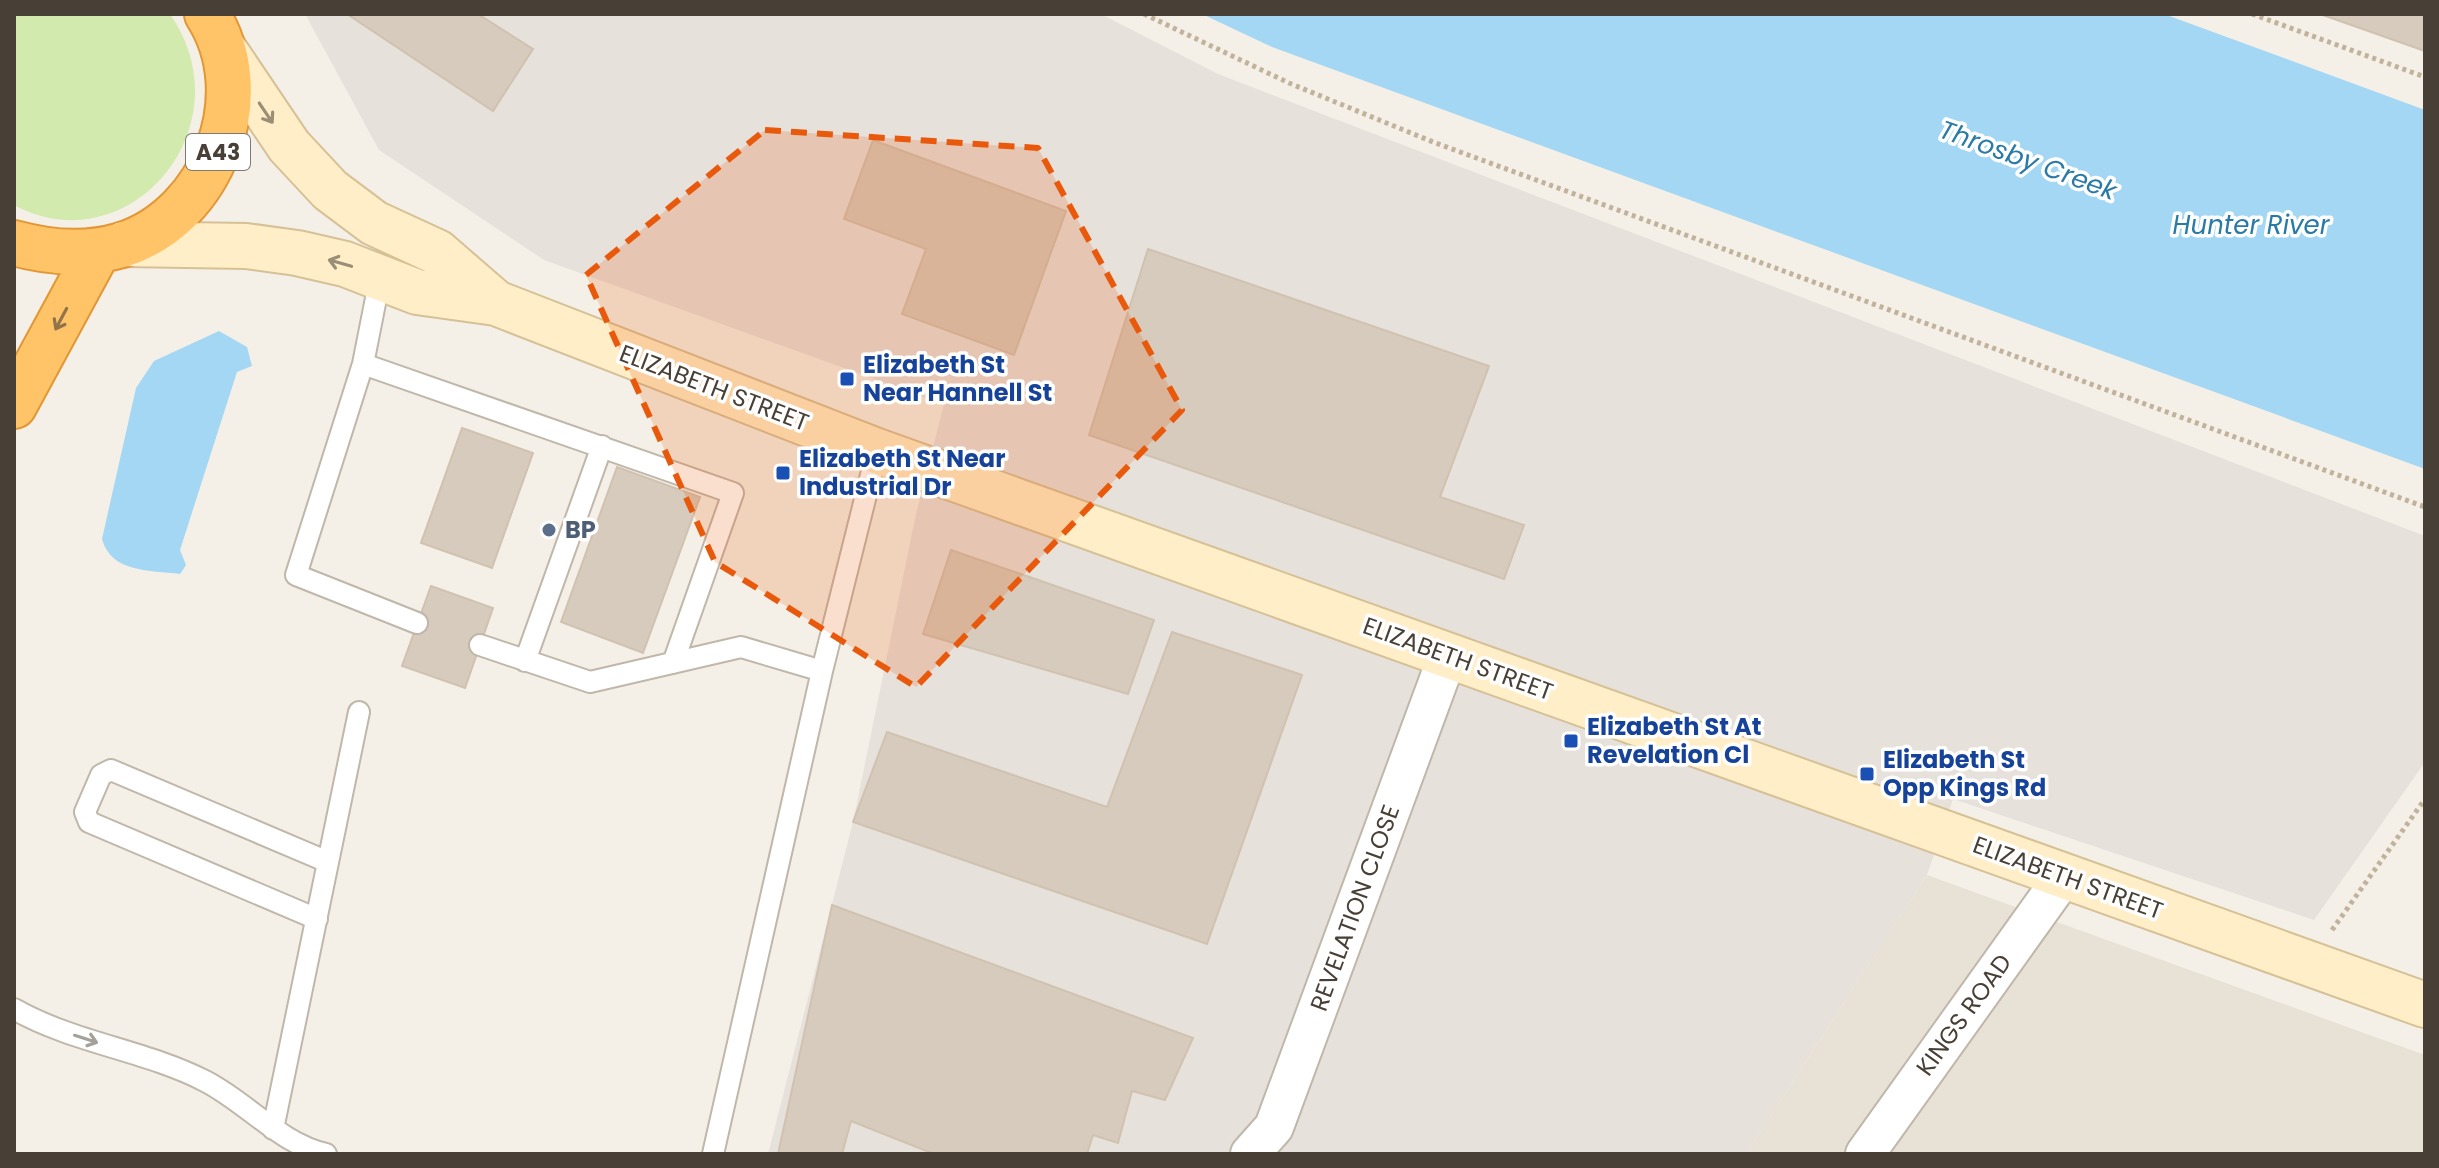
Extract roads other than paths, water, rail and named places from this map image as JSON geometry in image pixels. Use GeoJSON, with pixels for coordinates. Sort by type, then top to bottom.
{"type":"FeatureCollection","features":[{"type":"Feature","properties":{"kind":"highway","name":"A43"},"geometry":{"type":"LineString","coordinates":[[14,243],[70,253],[111,247],[149,233],[190,199],[221,147],[228,115],[229,81],[213,24]]}},
{"type":"Feature","properties":{"kind":"highway"},"geometry":{"type":"LineString","coordinates":[[14,406],[111,247]]}},
{"type":"Feature","properties":{"kind":"main road","name":"ELIZABETH STREET"},"geometry":{"type":"LineString","coordinates":[[213,24],[289,146],[330,190],[374,223],[437,252],[496,303]]}},
{"type":"Feature","properties":{"kind":"main road","name":"ELIZABETH STREET"},"geometry":{"type":"LineString","coordinates":[[111,247],[246,246],[297,253],[345,264],[417,292],[496,303],[877,451],[2425,1005]]}},
{"type":"Feature","properties":{"kind":"street","name":"REVELATION CLOSE"},"geometry":{"type":"LineString","coordinates":[[1250,1154],[1274,1127],[1448,655]]}},
{"type":"Feature","properties":{"kind":"street","name":"KINGS ROAD"},"geometry":{"type":"LineString","coordinates":[[1865,1154],[2064,876]]}},
{"type":"Feature","properties":{"kind":"lane"},"geometry":{"type":"LineString","coordinates":[[380,278],[363,364],[296,575],[417,623]]}},
{"type":"Feature","properties":{"kind":"lane"},"geometry":{"type":"LineString","coordinates":[[363,364],[733,493],[673,663]]}},
{"type":"Feature","properties":{"kind":"lane"},"geometry":{"type":"LineString","coordinates":[[525,661],[602,446]]}},
{"type":"Feature","properties":{"kind":"lane"},"geometry":{"type":"LineString","coordinates":[[713,1154],[822,671],[877,451]]}},
{"type":"Feature","properties":{"kind":"lane"},"geometry":{"type":"LineString","coordinates":[[480,645],[590,682],[741,647],[822,671]]}},
{"type":"Feature","properties":{"kind":"lane"},"geometry":{"type":"LineString","coordinates":[[273,1129],[359,712]]}},
{"type":"Feature","properties":{"kind":"lane"},"geometry":{"type":"LineString","coordinates":[[317,919],[89,822],[85,812],[101,775],[111,770],[328,862]]}},
{"type":"Feature","properties":{"kind":"lane"},"geometry":{"type":"LineString","coordinates":[[14,1009],[70,1034],[180,1070],[230,1097],[273,1129],[309,1150],[326,1154]]}},
{"type":"Feature","properties":{"kind":"water","name":"Hunter River"},"geometry":{"type":"Polygon","coordinates":[[[1202,14],[2164,14],[2425,110],[2425,469],[1272,47],[1202,14]]]}},
{"type":"Feature","properties":{"kind":"water"},"geometry":{"type":"Polygon","coordinates":[[[219,331],[247,347],[252,366],[237,372],[180,550],[186,565],[180,574],[133,568],[114,558],[102,539],[136,388],[154,361],[219,331]]]}},
{"type":"Feature","properties":{"kind":"place","name":"Elizabeth St Near Hannell St"},"geometry":{"type":"Point","coordinates":[847,379]}},
{"type":"Feature","properties":{"kind":"place","name":"Elizabeth St Near Industrial Dr"},"geometry":{"type":"Point","coordinates":[783,473]}},
{"type":"Feature","properties":{"kind":"place","name":"BP"},"geometry":{"type":"Point","coordinates":[549,530]}},
{"type":"Feature","properties":{"kind":"place","name":"Elizabeth St At Revelation Cl"},"geometry":{"type":"Point","coordinates":[1571,741]}},
{"type":"Feature","properties":{"kind":"place","name":"Elizabeth St Opp Kings Rd"},"geometry":{"type":"Point","coordinates":[1867,774]}},
{"type":"Feature","properties":{"kind":"water label","name":"Throsby Creek"},"geometry":{"type":"Point","coordinates":[2028,160]}}]}
